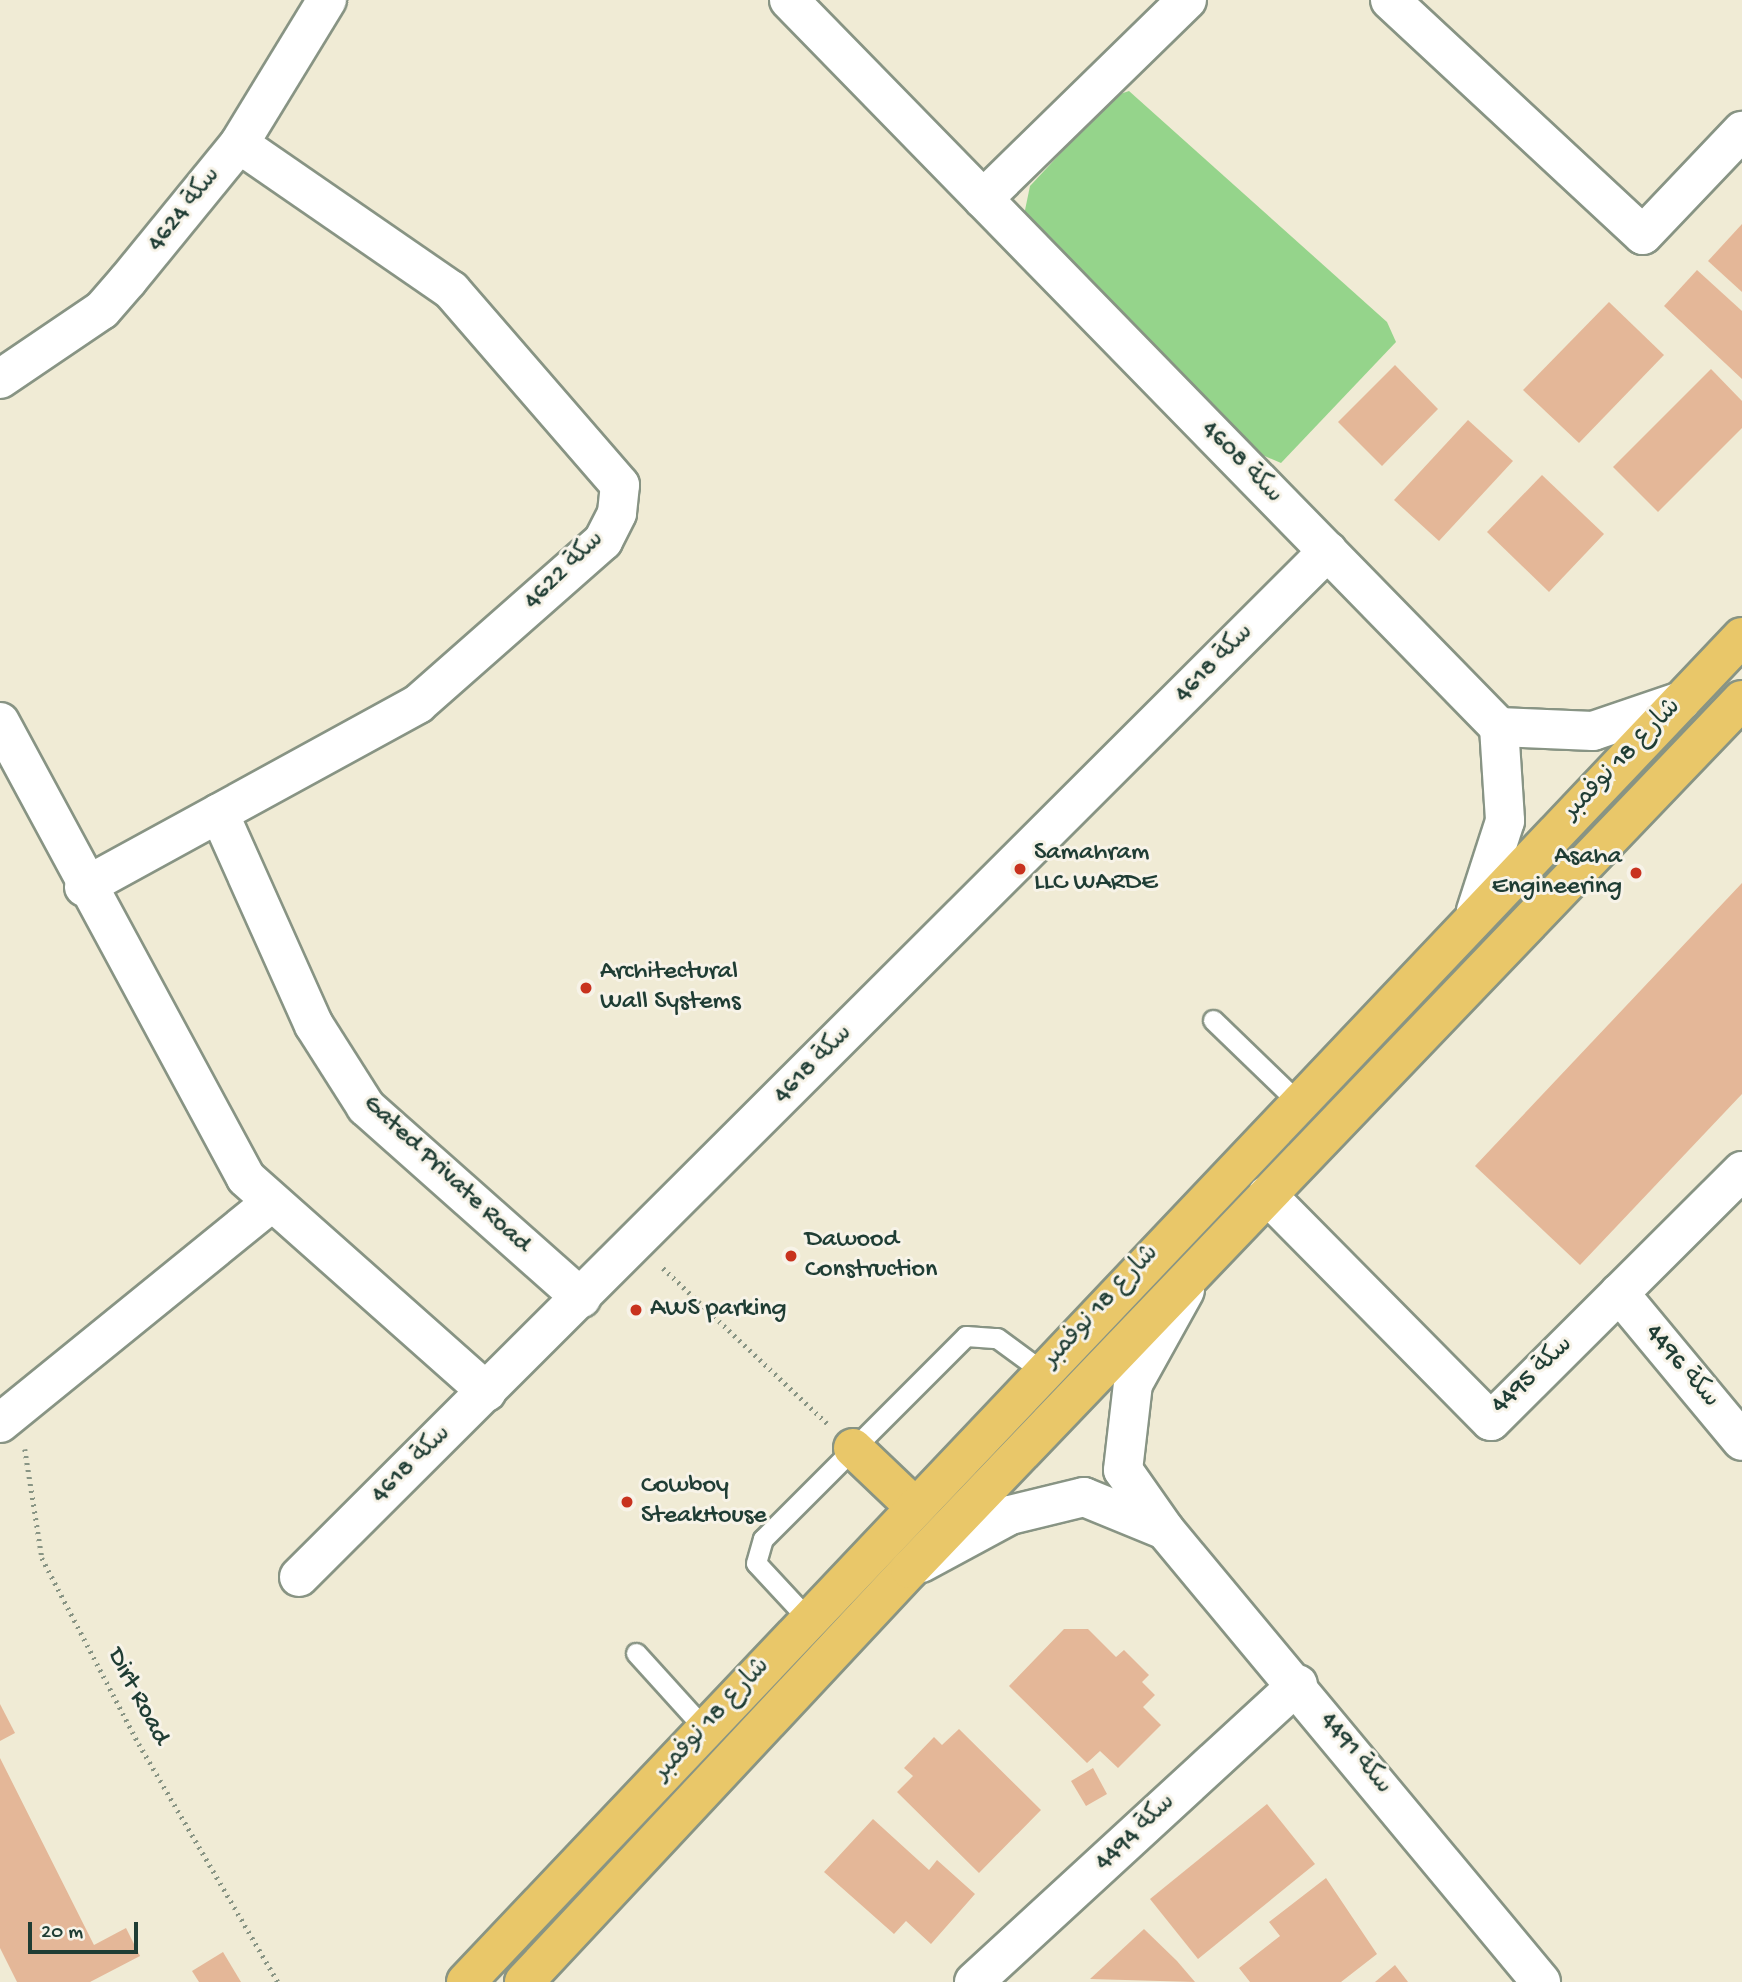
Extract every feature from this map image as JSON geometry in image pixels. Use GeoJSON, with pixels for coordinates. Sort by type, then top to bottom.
{"type":"FeatureCollection","features":[{"type":"Feature","properties":{"kind":"main road","name":"شارع 18 نوفمبر"},"geometry":{"type":"LineString","coordinates":[[466,1982],[1476,911],[1742,637]]}},
{"type":"Feature","properties":{"kind":"main road","name":"شارع 18 نوفمبر"},"geometry":{"type":"LineString","coordinates":[[524,1982],[910,1569],[1742,700]]}},
{"type":"Feature","properties":{"kind":"main road"},"geometry":{"type":"LineString","coordinates":[[853,1448],[914,1506]]}},
{"type":"Feature","properties":{"kind":"street","name":"سكة 4624"},"geometry":{"type":"LineString","coordinates":[[0,379],[102,310],[239,144],[327,0]]}},
{"type":"Feature","properties":{"kind":"street","name":"سكة 4608"},"geometry":{"type":"LineString","coordinates":[[789,0],[1499,727]]}},
{"type":"Feature","properties":{"kind":"street"},"geometry":{"type":"LineString","coordinates":[[983,199],[1186,0]]}},
{"type":"Feature","properties":{"kind":"street"},"geometry":{"type":"LineString","coordinates":[[1390,0],[1643,235],[1742,131]]}},
{"type":"Feature","properties":{"kind":"street","name":"سكة 4622"},"geometry":{"type":"LineString","coordinates":[[84,887],[418,704],[603,541],[617,513],[620,485],[451,290],[239,144]]}},
{"type":"Feature","properties":{"kind":"street","name":"سكة 4618"},"geometry":{"type":"LineString","coordinates":[[299,1577],[1328,551]]}},
{"type":"Feature","properties":{"kind":"street"},"geometry":{"type":"LineString","coordinates":[[1476,911],[1505,821],[1499,727],[1593,731],[1681,701]]}},
{"type":"Feature","properties":{"kind":"street"},"geometry":{"type":"LineString","coordinates":[[0,722],[84,887],[226,1150],[269,1204],[487,1392]]}},
{"type":"Feature","properties":{"kind":"street","name":"Gated Private Road"},"geometry":{"type":"LineString","coordinates":[[219,813],[314,1025],[366,1107],[581,1298]]}},
{"type":"Feature","properties":{"kind":"street","name":"سكة 4495"},"geometry":{"type":"LineString","coordinates":[[1267,1195],[1490,1421],[1742,1171]]}},
{"type":"Feature","properties":{"kind":"street"},"geometry":{"type":"LineString","coordinates":[[6,1417],[269,1204]]}},
{"type":"Feature","properties":{"kind":"street","name":"سكة 4491"},"geometry":{"type":"LineString","coordinates":[[1197,1268],[1131,1397],[1123,1470],[1165,1530],[1298,1684],[1541,1982]]}},
{"type":"Feature","properties":{"kind":"street","name":"سكة 4496"},"geometry":{"type":"LineString","coordinates":[[1619,1293],[1742,1441]]}},
{"type":"Feature","properties":{"kind":"street","name":"سكة 4491"},"geometry":{"type":"LineString","coordinates":[[910,1569],[1010,1515],[1084,1497],[1165,1530]]}},
{"type":"Feature","properties":{"kind":"street","name":"سكة 4494"},"geometry":{"type":"LineString","coordinates":[[974,1982],[1298,1684]]}},
{"type":"Feature","properties":{"kind":"lane"},"geometry":{"type":"LineString","coordinates":[[1213,1020],[1297,1101]]}},
{"type":"Feature","properties":{"kind":"lane"},"geometry":{"type":"LineString","coordinates":[[808,1619],[760,1570],[755,1554],[853,1448],[965,1336],[997,1338],[1042,1371]]}},
{"type":"Feature","properties":{"kind":"lane"},"geometry":{"type":"LineString","coordinates":[[636,1653],[704,1728]]}},
{"type":"Feature","properties":{"kind":"path"},"geometry":{"type":"LineString","coordinates":[[636,1242],[853,1448]]}},
{"type":"Feature","properties":{"kind":"path","name":"Dirt Road"},"geometry":{"type":"LineString","coordinates":[[6,1417],[25,1446],[42,1558],[139,1744],[278,1982]]}},
{"type":"Feature","properties":{"kind":"green space"},"geometry":{"type":"Polygon","coordinates":[[[1129,91],[1387,322],[1396,342],[1281,463],[1260,454],[1024,215],[1030,186],[1114,96],[1129,91]]]}},
{"type":"Feature","properties":{"kind":"building"},"geometry":{"type":"Polygon","coordinates":[[[1742,224],[1742,292],[1708,261],[1742,224]]]}},
{"type":"Feature","properties":{"kind":"building"},"geometry":{"type":"Polygon","coordinates":[[[1697,270],[1742,311],[1742,379],[1664,306],[1697,270]]]}},
{"type":"Feature","properties":{"kind":"building"},"geometry":{"type":"Polygon","coordinates":[[[1609,302],[1664,355],[1579,443],[1523,390],[1609,302]]]}},
{"type":"Feature","properties":{"kind":"building"},"geometry":{"type":"Polygon","coordinates":[[[1395,365],[1438,409],[1382,466],[1338,422],[1395,365]]]}},
{"type":"Feature","properties":{"kind":"building"},"geometry":{"type":"Polygon","coordinates":[[[1711,369],[1742,401],[1742,428],[1658,512],[1613,467],[1711,369]]]}},
{"type":"Feature","properties":{"kind":"building"},"geometry":{"type":"Polygon","coordinates":[[[1468,420],[1513,461],[1439,541],[1394,500],[1468,420]]]}},
{"type":"Feature","properties":{"kind":"building"},"geometry":{"type":"Polygon","coordinates":[[[1542,475],[1604,534],[1549,592],[1487,532],[1542,475]]]}},
{"type":"Feature","properties":{"kind":"building"},"geometry":{"type":"Polygon","coordinates":[[[1742,883],[1742,1094],[1580,1265],[1475,1166],[1742,883]]]}},
{"type":"Feature","properties":{"kind":"building"},"geometry":{"type":"Polygon","coordinates":[[[1064,1629],[1088,1629],[1116,1657],[1124,1650],[1149,1675],[1142,1682],[1155,1695],[1143,1707],[1161,1725],[1118,1768],[1100,1751],[1087,1763],[1009,1686],[1064,1629]]]}},
{"type":"Feature","properties":{"kind":"building"},"geometry":{"type":"Polygon","coordinates":[[[0,1704],[15,1733],[0,1741],[0,1704]]]}},
{"type":"Feature","properties":{"kind":"building"},"geometry":{"type":"Polygon","coordinates":[[[959,1729],[1041,1810],[979,1873],[897,1792],[913,1776],[904,1768],[934,1737],[942,1745],[959,1729]]]}},
{"type":"Feature","properties":{"kind":"building"},"geometry":{"type":"Polygon","coordinates":[[[0,1758],[94,1945],[126,1928],[140,1956],[90,1982],[17,1982],[0,1948],[0,1758]]]}},
{"type":"Feature","properties":{"kind":"building"},"geometry":{"type":"Polygon","coordinates":[[[1093,1768],[1107,1794],[1086,1806],[1071,1781],[1093,1768]]]}},
{"type":"Feature","properties":{"kind":"building"},"geometry":{"type":"Polygon","coordinates":[[[1267,1804],[1315,1864],[1198,1959],[1150,1899],[1267,1804]]]}},
{"type":"Feature","properties":{"kind":"building"},"geometry":{"type":"Polygon","coordinates":[[[873,1819],[929,1870],[937,1860],[975,1894],[931,1944],[906,1921],[894,1934],[824,1872],[873,1819]]]}},
{"type":"Feature","properties":{"kind":"building"},"geometry":{"type":"Polygon","coordinates":[[[1326,1878],[1377,1954],[1341,1982],[1250,1982],[1239,1968],[1280,1936],[1269,1922],[1326,1878]]]}},
{"type":"Feature","properties":{"kind":"building"},"geometry":{"type":"Polygon","coordinates":[[[1144,1929],[1195,1982],[1090,1979],[1144,1929]]]}},
{"type":"Feature","properties":{"kind":"building"},"geometry":{"type":"Polygon","coordinates":[[[223,1952],[241,1982],[199,1982],[192,1971],[223,1952]]]}},
{"type":"Feature","properties":{"kind":"building"},"geometry":{"type":"Polygon","coordinates":[[[1395,1965],[1408,1982],[1375,1982],[1395,1965]]]}},
{"type":"Feature","properties":{"kind":"place","name":"Samahram LLC WARDE"},"geometry":{"type":"Point","coordinates":[1020,869]}},
{"type":"Feature","properties":{"kind":"place","name":"Asaha Engineering"},"geometry":{"type":"Point","coordinates":[1636,873]}},
{"type":"Feature","properties":{"kind":"place","name":"Architectural Wall Systems"},"geometry":{"type":"Point","coordinates":[586,988]}},
{"type":"Feature","properties":{"kind":"place","name":"Dawood Construction"},"geometry":{"type":"Point","coordinates":[791,1256]}},
{"type":"Feature","properties":{"kind":"place","name":"AWS parking"},"geometry":{"type":"Point","coordinates":[636,1310]}},
{"type":"Feature","properties":{"kind":"place","name":"Cowboy SteakHouse"},"geometry":{"type":"Point","coordinates":[627,1502]}}]}
